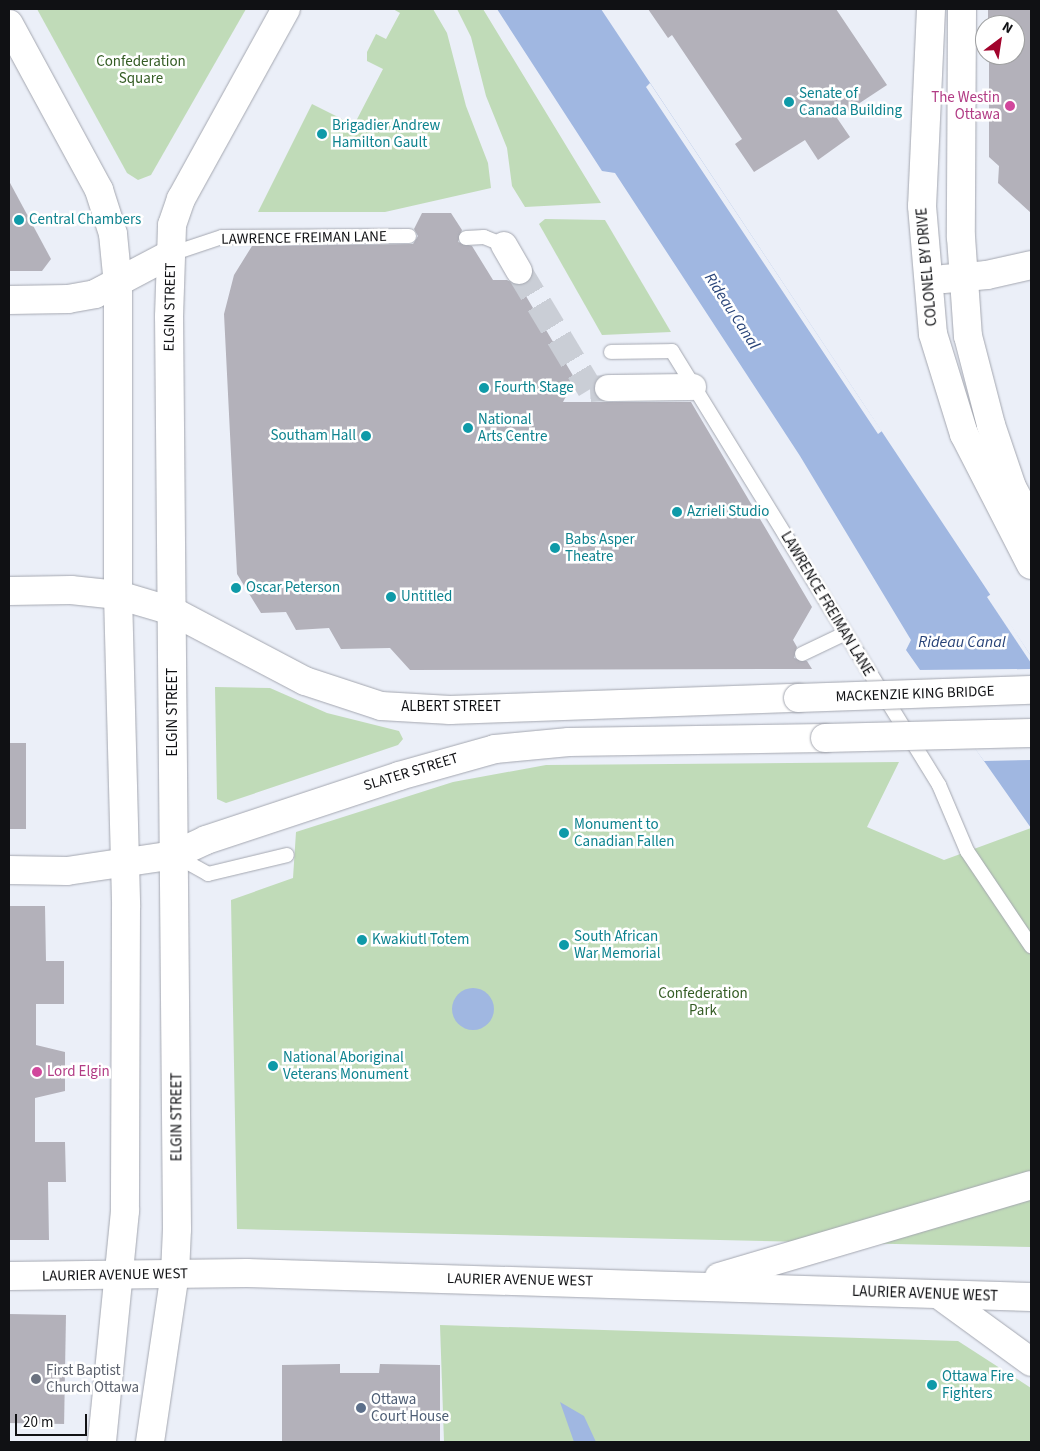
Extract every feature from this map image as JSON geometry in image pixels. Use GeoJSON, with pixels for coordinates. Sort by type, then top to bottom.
{"type":"FeatureCollection","features":[{"type":"Feature","properties":{"kind":"main road","name":"ELGIN STREET"},"geometry":{"type":"LineString","coordinates":[[150,1442],[175,1273],[178,1138],[172,611],[172,225],[181,199],[286,9]]}},
{"type":"Feature","properties":{"kind":"main road","name":"COLONEL BY DRIVE"},"geometry":{"type":"LineString","coordinates":[[931,9],[922,206],[925,280],[933,334],[964,434],[1031,565]]}},
{"type":"Feature","properties":{"kind":"main road"},"geometry":{"type":"LineString","coordinates":[[962,9],[963,277],[976,375],[1012,487],[1031,522]]}},
{"type":"Feature","properties":{"kind":"main road"},"geometry":{"type":"LineString","coordinates":[[9,24],[99,190],[113,234],[118,285],[118,595],[126,865],[125,1212],[102,1442]]}},
{"type":"Feature","properties":{"kind":"main road"},"geometry":{"type":"LineString","coordinates":[[9,300],[68,299],[118,285],[171,254]]}},
{"type":"Feature","properties":{"kind":"main road"},"geometry":{"type":"LineString","coordinates":[[925,280],[963,277],[1031,265]]}},
{"type":"Feature","properties":{"kind":"main road","name":"ALBERT STREET"},"geometry":{"type":"LineString","coordinates":[[9,591],[71,590],[118,595],[172,611],[305,681],[381,706],[450,710],[798,698]]}},
{"type":"Feature","properties":{"kind":"main road","name":"MACKENZIE KING BRIDGE"},"geometry":{"type":"LineString","coordinates":[[798,698],[1031,690]]}},
{"type":"Feature","properties":{"kind":"main road","name":"SLATER STREET"},"geometry":{"type":"LineString","coordinates":[[9,870],[67,870],[126,865],[174,855],[206,840],[398,776],[495,749],[568,742],[1031,733]]}},
{"type":"Feature","properties":{"kind":"main road"},"geometry":{"type":"LineString","coordinates":[[694,1284],[1031,1185]]}},
{"type":"Feature","properties":{"kind":"main road","name":"LAURIER AVENUE WEST"},"geometry":{"type":"LineString","coordinates":[[9,1276],[120,1276],[175,1273],[694,1284],[942,1297],[1031,1297]]}},
{"type":"Feature","properties":{"kind":"main road"},"geometry":{"type":"LineString","coordinates":[[942,1297],[1031,1362]]}},
{"type":"Feature","properties":{"kind":"street"},"geometry":{"type":"LineString","coordinates":[[504,245],[519,272]]}},
{"type":"Feature","properties":{"kind":"street"},"geometry":{"type":"LineString","coordinates":[[608,388],[693,387]]}},
{"type":"Feature","properties":{"kind":"lane","name":"LAWRENCE FREIMAN LANE"},"geometry":{"type":"LineString","coordinates":[[171,254],[222,237],[409,236]]}},
{"type":"Feature","properties":{"kind":"lane"},"geometry":{"type":"LineString","coordinates":[[466,238],[484,237],[504,245]]}},
{"type":"Feature","properties":{"kind":"lane","name":"LAWRENCE FREIMAN LANE"},"geometry":{"type":"LineString","coordinates":[[611,352],[672,351],[939,786],[967,851],[1031,946]]}},
{"type":"Feature","properties":{"kind":"lane"},"geometry":{"type":"LineString","coordinates":[[802,654],[844,634]]}},
{"type":"Feature","properties":{"kind":"lane"},"geometry":{"type":"LineString","coordinates":[[174,855],[208,874],[287,855]]}},
{"type":"Feature","properties":{"kind":"green space","name":"Confederation Square"},"geometry":{"type":"Polygon","coordinates":[[[37,9],[246,9],[151,175],[138,180],[127,173],[37,9]]]}},
{"type":"Feature","properties":{"kind":"green space"},"geometry":{"type":"Polygon","coordinates":[[[393,9],[433,9],[447,33],[466,106],[488,163],[491,188],[385,212],[258,212],[312,104],[354,125],[383,69],[367,61],[367,52],[376,34],[386,39],[400,13],[393,9]]]}},
{"type":"Feature","properties":{"kind":"green space"},"geometry":{"type":"Polygon","coordinates":[[[457,9],[483,9],[601,203],[525,207],[512,186],[507,148],[486,96],[471,37],[457,9]]]}},
{"type":"Feature","properties":{"kind":"green space"},"geometry":{"type":"Polygon","coordinates":[[[545,219],[605,220],[671,332],[602,335],[539,224],[545,219]]]}},
{"type":"Feature","properties":{"kind":"green space"},"geometry":{"type":"Polygon","coordinates":[[[215,687],[270,688],[327,713],[399,731],[403,739],[398,745],[226,803],[217,799],[215,687]]]}},
{"type":"Feature","properties":{"kind":"green space","name":"Confederation Park"},"geometry":{"type":"Polygon","coordinates":[[[899,762],[867,827],[944,860],[1031,828],[1031,1247],[237,1229],[231,900],[293,878],[296,832],[453,782],[546,765],[899,762]]]}},
{"type":"Feature","properties":{"kind":"green space"},"geometry":{"type":"Polygon","coordinates":[[[440,1325],[958,1341],[1031,1388],[1031,1442],[444,1442],[440,1325]]]}},
{"type":"Feature","properties":{"kind":"water","name":"Rideau Canal"},"geometry":{"type":"Polygon","coordinates":[[[497,9],[601,9],[1031,656],[1031,828],[906,650],[911,640],[800,456],[615,173],[602,171],[497,9]]]}},
{"type":"Feature","properties":{"kind":"water"},"geometry":{"type":"Polygon","coordinates":[[[473,988],[488,994],[494,1009],[488,1024],[473,1030],[458,1024],[452,1009],[458,994],[473,988]]]}},
{"type":"Feature","properties":{"kind":"water"},"geometry":{"type":"Polygon","coordinates":[[[560,1402],[584,1416],[596,1442],[574,1442],[560,1402]]]}},
{"type":"Feature","properties":{"kind":"pier"},"geometry":{"type":"Polygon","coordinates":[[[650,83],[882,431],[878,434],[646,87],[650,83]]]}},
{"type":"Feature","properties":{"kind":"pier"},"geometry":{"type":"Polygon","coordinates":[[[991,594],[1031,656],[1031,663],[987,597],[991,594]]]}},
{"type":"Feature","properties":{"kind":"pier"},"geometry":{"type":"Polygon","coordinates":[[[1031,669],[1031,760],[984,761],[917,670],[1031,669]]]}},
{"type":"Feature","properties":{"kind":"building","name":"Senate of Canada Building"},"geometry":{"type":"Polygon","coordinates":[[[648,9],[836,9],[887,85],[837,118],[850,137],[818,160],[805,140],[754,172],[735,144],[742,139],[672,35],[668,38],[648,9]]]}},
{"type":"Feature","properties":{"kind":"building","name":"The Westin Ottawa"},"geometry":{"type":"Polygon","coordinates":[[[988,9],[1031,9],[1031,213],[998,183],[999,166],[989,157],[989,65],[1025,65],[1025,15],[988,15],[988,9]]]}},
{"type":"Feature","properties":{"kind":"building","name":"Central Chambers"},"geometry":{"type":"Polygon","coordinates":[[[9,181],[51,259],[42,271],[9,271],[9,181]]]}},
{"type":"Feature","properties":{"kind":"building","name":"National Arts Centre"},"geometry":{"type":"Polygon","coordinates":[[[422,213],[451,213],[462,230],[458,242],[472,246],[493,280],[507,280],[520,286],[575,379],[563,402],[691,402],[812,607],[793,640],[797,647],[794,658],[807,661],[812,669],[410,670],[390,648],[341,649],[329,628],[296,630],[286,612],[261,613],[237,574],[224,314],[234,275],[252,246],[413,244],[418,236],[414,229],[422,213]]]}},
{"type":"Feature","properties":{"kind":"building"},"geometry":{"type":"Polygon","coordinates":[[[9,743],[26,743],[26,829],[9,829],[9,743]]]}},
{"type":"Feature","properties":{"kind":"building","name":"Lord Elgin"},"geometry":{"type":"Polygon","coordinates":[[[9,906],[45,906],[46,961],[64,961],[64,1004],[36,1004],[36,1045],[65,1052],[65,1091],[35,1098],[35,1142],[65,1142],[66,1182],[48,1182],[49,1240],[9,1240],[9,906]]]}},
{"type":"Feature","properties":{"kind":"building","name":"First Baptist Church Ottawa"},"geometry":{"type":"Polygon","coordinates":[[[9,1314],[66,1315],[64,1424],[9,1423],[9,1314]]]}},
{"type":"Feature","properties":{"kind":"building","name":"Ottawa Court House"},"geometry":{"type":"Polygon","coordinates":[[[340,1364],[340,1373],[379,1373],[380,1364],[440,1365],[440,1442],[282,1442],[282,1365],[340,1364]]]}},
{"type":"Feature","properties":{"kind":"tunnel"},"geometry":{"type":"LineString","coordinates":[[519,271],[590,389],[608,388]]}},
{"type":"Feature","properties":{"kind":"place","name":"Senate of Canada Building"},"geometry":{"type":"Point","coordinates":[789,102]}},
{"type":"Feature","properties":{"kind":"place","name":"The Westin Ottawa"},"geometry":{"type":"Point","coordinates":[1010,106]}},
{"type":"Feature","properties":{"kind":"place","name":"Brigadier Andrew Hamilton Gault"},"geometry":{"type":"Point","coordinates":[322,134]}},
{"type":"Feature","properties":{"kind":"place","name":"Central Chambers"},"geometry":{"type":"Point","coordinates":[19,220]}},
{"type":"Feature","properties":{"kind":"place","name":"Fourth Stage"},"geometry":{"type":"Point","coordinates":[484,388]}},
{"type":"Feature","properties":{"kind":"place","name":"National Arts Centre"},"geometry":{"type":"Point","coordinates":[468,428]}},
{"type":"Feature","properties":{"kind":"place","name":"Southam Hall"},"geometry":{"type":"Point","coordinates":[366,436]}},
{"type":"Feature","properties":{"kind":"place","name":"Azrieli Studio"},"geometry":{"type":"Point","coordinates":[677,512]}},
{"type":"Feature","properties":{"kind":"place","name":"Babs Asper Theatre"},"geometry":{"type":"Point","coordinates":[555,548]}},
{"type":"Feature","properties":{"kind":"place","name":"Oscar Peterson"},"geometry":{"type":"Point","coordinates":[236,588]}},
{"type":"Feature","properties":{"kind":"place","name":"Untitled"},"geometry":{"type":"Point","coordinates":[391,597]}},
{"type":"Feature","properties":{"kind":"place","name":"Monument to Canadian Fallen"},"geometry":{"type":"Point","coordinates":[564,833]}},
{"type":"Feature","properties":{"kind":"place","name":"Kwakiutl Totem"},"geometry":{"type":"Point","coordinates":[362,940]}},
{"type":"Feature","properties":{"kind":"place","name":"South African War Memorial"},"geometry":{"type":"Point","coordinates":[564,945]}},
{"type":"Feature","properties":{"kind":"place","name":"National Aboriginal Veterans Monument"},"geometry":{"type":"Point","coordinates":[273,1066]}},
{"type":"Feature","properties":{"kind":"place","name":"Lord Elgin"},"geometry":{"type":"Point","coordinates":[37,1072]}},
{"type":"Feature","properties":{"kind":"place","name":"First Baptist Church Ottawa"},"geometry":{"type":"Point","coordinates":[36,1379]}},
{"type":"Feature","properties":{"kind":"place","name":"Ottawa Fire Fighters"},"geometry":{"type":"Point","coordinates":[932,1385]}},
{"type":"Feature","properties":{"kind":"place","name":"Ottawa Court House"},"geometry":{"type":"Point","coordinates":[361,1408]}}]}
